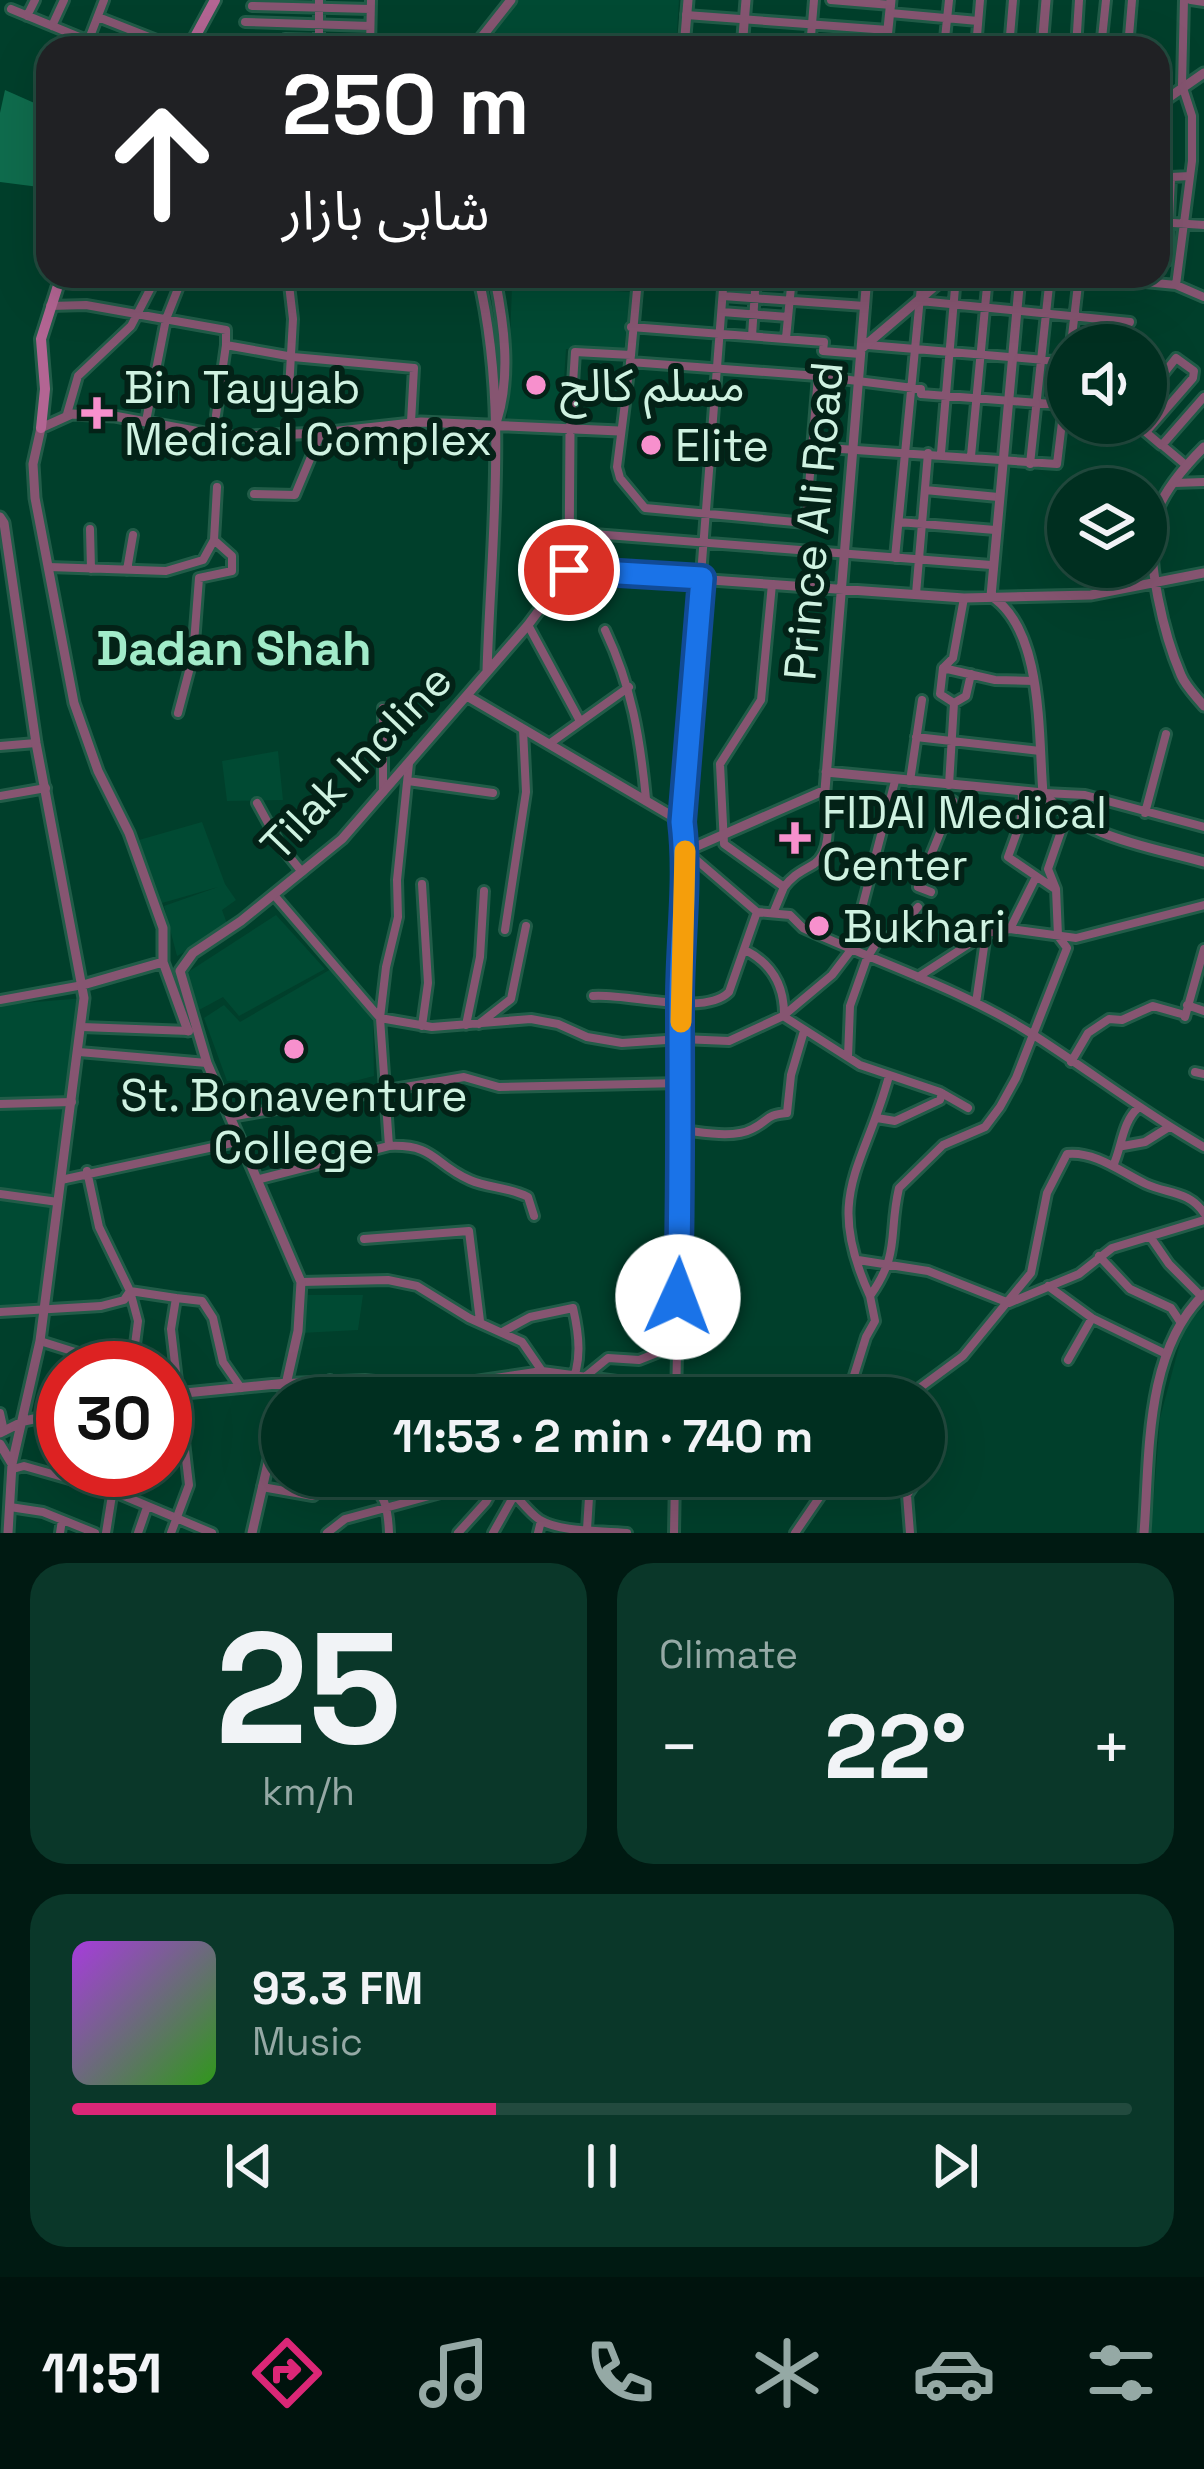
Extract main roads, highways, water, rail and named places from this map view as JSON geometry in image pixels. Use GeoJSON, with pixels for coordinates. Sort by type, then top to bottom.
{"type":"FeatureCollection","features":[{"type":"Feature","properties":{"kind":"main road"},"geometry":{"type":"LineString","coordinates":[[196,36],[214,0]]}},
{"type":"Feature","properties":{"kind":"main road"},"geometry":{"type":"LineString","coordinates":[[40,428],[45,389],[41,339],[56,288]]}},
{"type":"Feature","properties":{"kind":"place","name":"مسلم کالج"},"geometry":{"type":"Point","coordinates":[536,385]}},
{"type":"Feature","properties":{"kind":"place","name":"Bin Tayyab Medical Complex"},"geometry":{"type":"Point","coordinates":[97,413]}},
{"type":"Feature","properties":{"kind":"place","name":"Elite"},"geometry":{"type":"Point","coordinates":[651,445]}},
{"type":"Feature","properties":{"kind":"place","name":"FIDAI Medical Center"},"geometry":{"type":"Point","coordinates":[795,838]}},
{"type":"Feature","properties":{"kind":"place","name":"Bukhari"},"geometry":{"type":"Point","coordinates":[819,926]}},
{"type":"Feature","properties":{"kind":"place","name":"St. Bonaventure College"},"geometry":{"type":"Point","coordinates":[294,1049]}},
{"type":"Feature","properties":{"kind":"district","name":"Dadan Shah"},"geometry":{"type":"Point","coordinates":[234,648]}}]}
